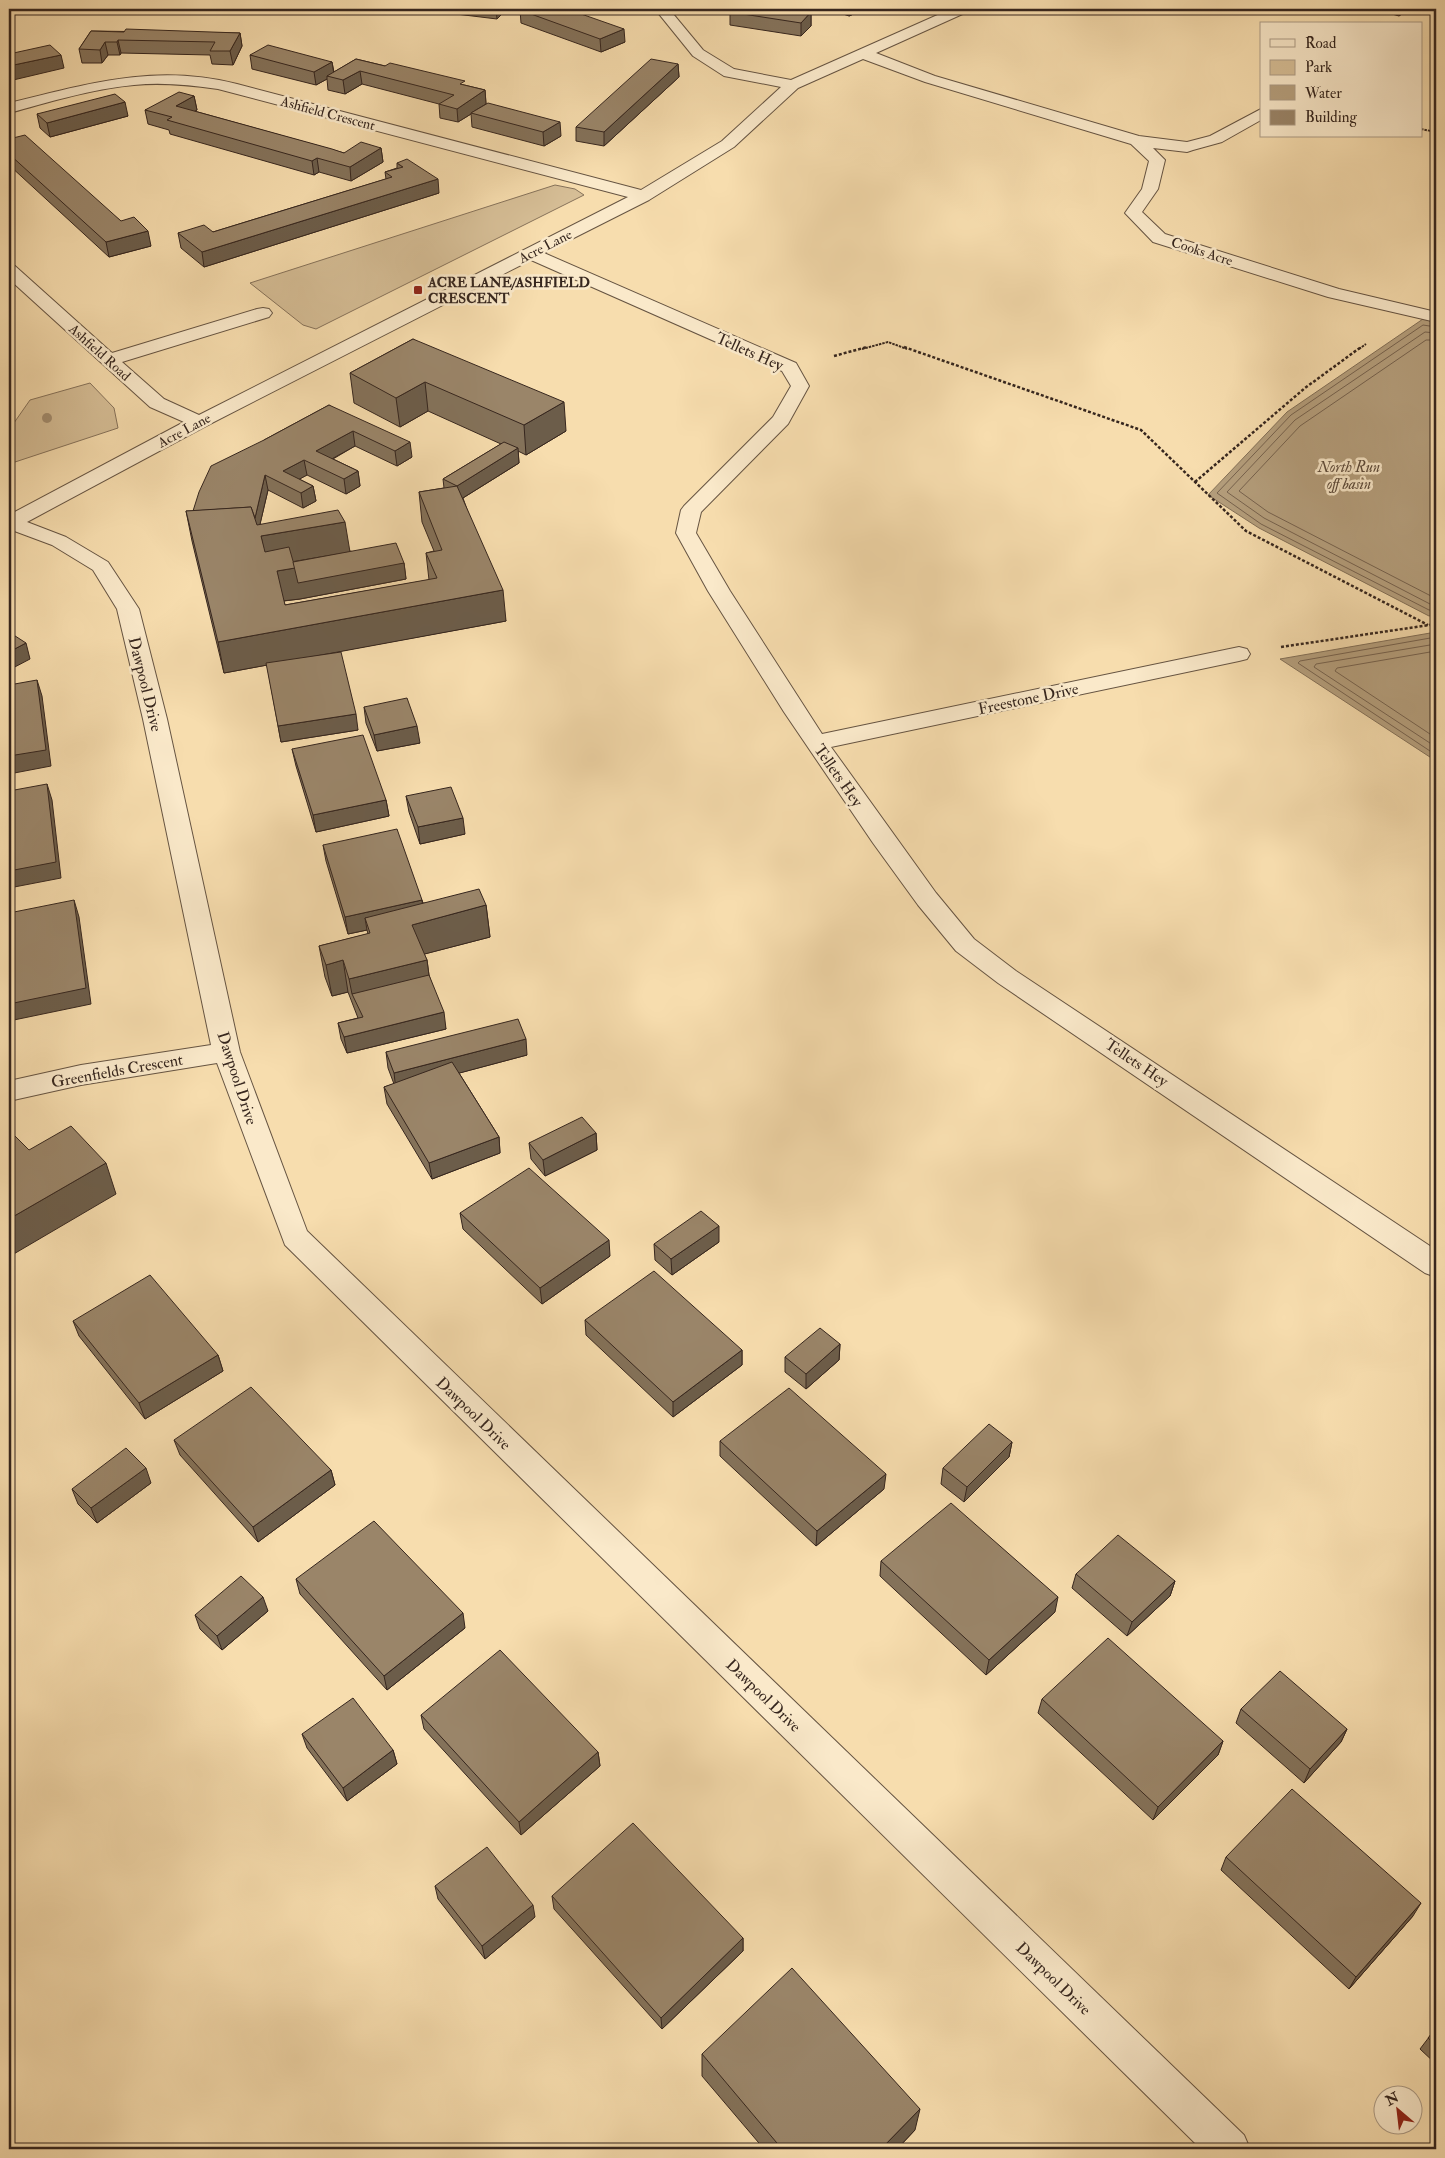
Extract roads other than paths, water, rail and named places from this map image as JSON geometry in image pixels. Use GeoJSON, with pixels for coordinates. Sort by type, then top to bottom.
{"type":"FeatureCollection","features":[{"type":"Feature","properties":{"kind":"street"},"geometry":{"type":"LineString","coordinates":[[662,9],[698,53],[729,73],[793,85]]}},
{"type":"Feature","properties":{"kind":"street","name":"Acre Lane"},"geometry":{"type":"LineString","coordinates":[[9,522],[199,422],[643,196],[728,144],[793,85],[962,9]]}},
{"type":"Feature","properties":{"kind":"street","name":"Cooks Acre"},"geometry":{"type":"LineString","coordinates":[[864,54],[930,79],[1137,141],[1157,160],[1150,189],[1133,213],[1159,238],[1334,293],[1436,318]]}},
{"type":"Feature","properties":{"kind":"street","name":"Ashfield Crescent"},"geometry":{"type":"LineString","coordinates":[[9,108],[122,82],[158,79],[196,81],[232,87],[643,196]]}},
{"type":"Feature","properties":{"kind":"street"},"geometry":{"type":"LineString","coordinates":[[1137,141],[1187,147],[1216,139],[1260,115]]}},
{"type":"Feature","properties":{"kind":"street","name":"Tellets Hey"},"geometry":{"type":"LineString","coordinates":[[529,253],[789,367],[800,386],[781,420],[691,510],[686,533],[719,591],[816,742],[922,891],[965,945],[1008,977],[1436,1265]]}},
{"type":"Feature","properties":{"kind":"street","name":"Ashfield Road"},"geometry":{"type":"LineString","coordinates":[[9,270],[157,403],[199,422]]}},
{"type":"Feature","properties":{"kind":"street"},"geometry":{"type":"LineString","coordinates":[[109,360],[263,313]]}},
{"type":"Feature","properties":{"kind":"street","name":"Dawpool Drive"},"geometry":{"type":"LineString","coordinates":[[9,522],[59,541],[101,566],[128,609],[155,719],[226,1052],[294,1237],[1230,2149]]}},
{"type":"Feature","properties":{"kind":"street","name":"Freestone Drive"},"geometry":{"type":"LineString","coordinates":[[816,742],[1240,654]]}},
{"type":"Feature","properties":{"kind":"street","name":"Greenfields Crescent"},"geometry":{"type":"LineString","coordinates":[[9,1091],[81,1075],[226,1052]]}},
{"type":"Feature","properties":{"kind":"water","name":"North Run off basin"},"geometry":{"type":"Polygon","coordinates":[[[1423,319],[1436,322],[1436,615],[1429,616],[1259,528],[1208,495],[1287,412],[1423,319]]]}},
{"type":"Feature","properties":{"kind":"water"},"geometry":{"type":"Polygon","coordinates":[[[1436,632],[1436,761],[1280,659],[1436,632]]]}},
{"type":"Feature","properties":{"kind":"place","name":"ACRE LANE/ASHFIELD CRESCENT"},"geometry":{"type":"Point","coordinates":[418,290]}}]}
